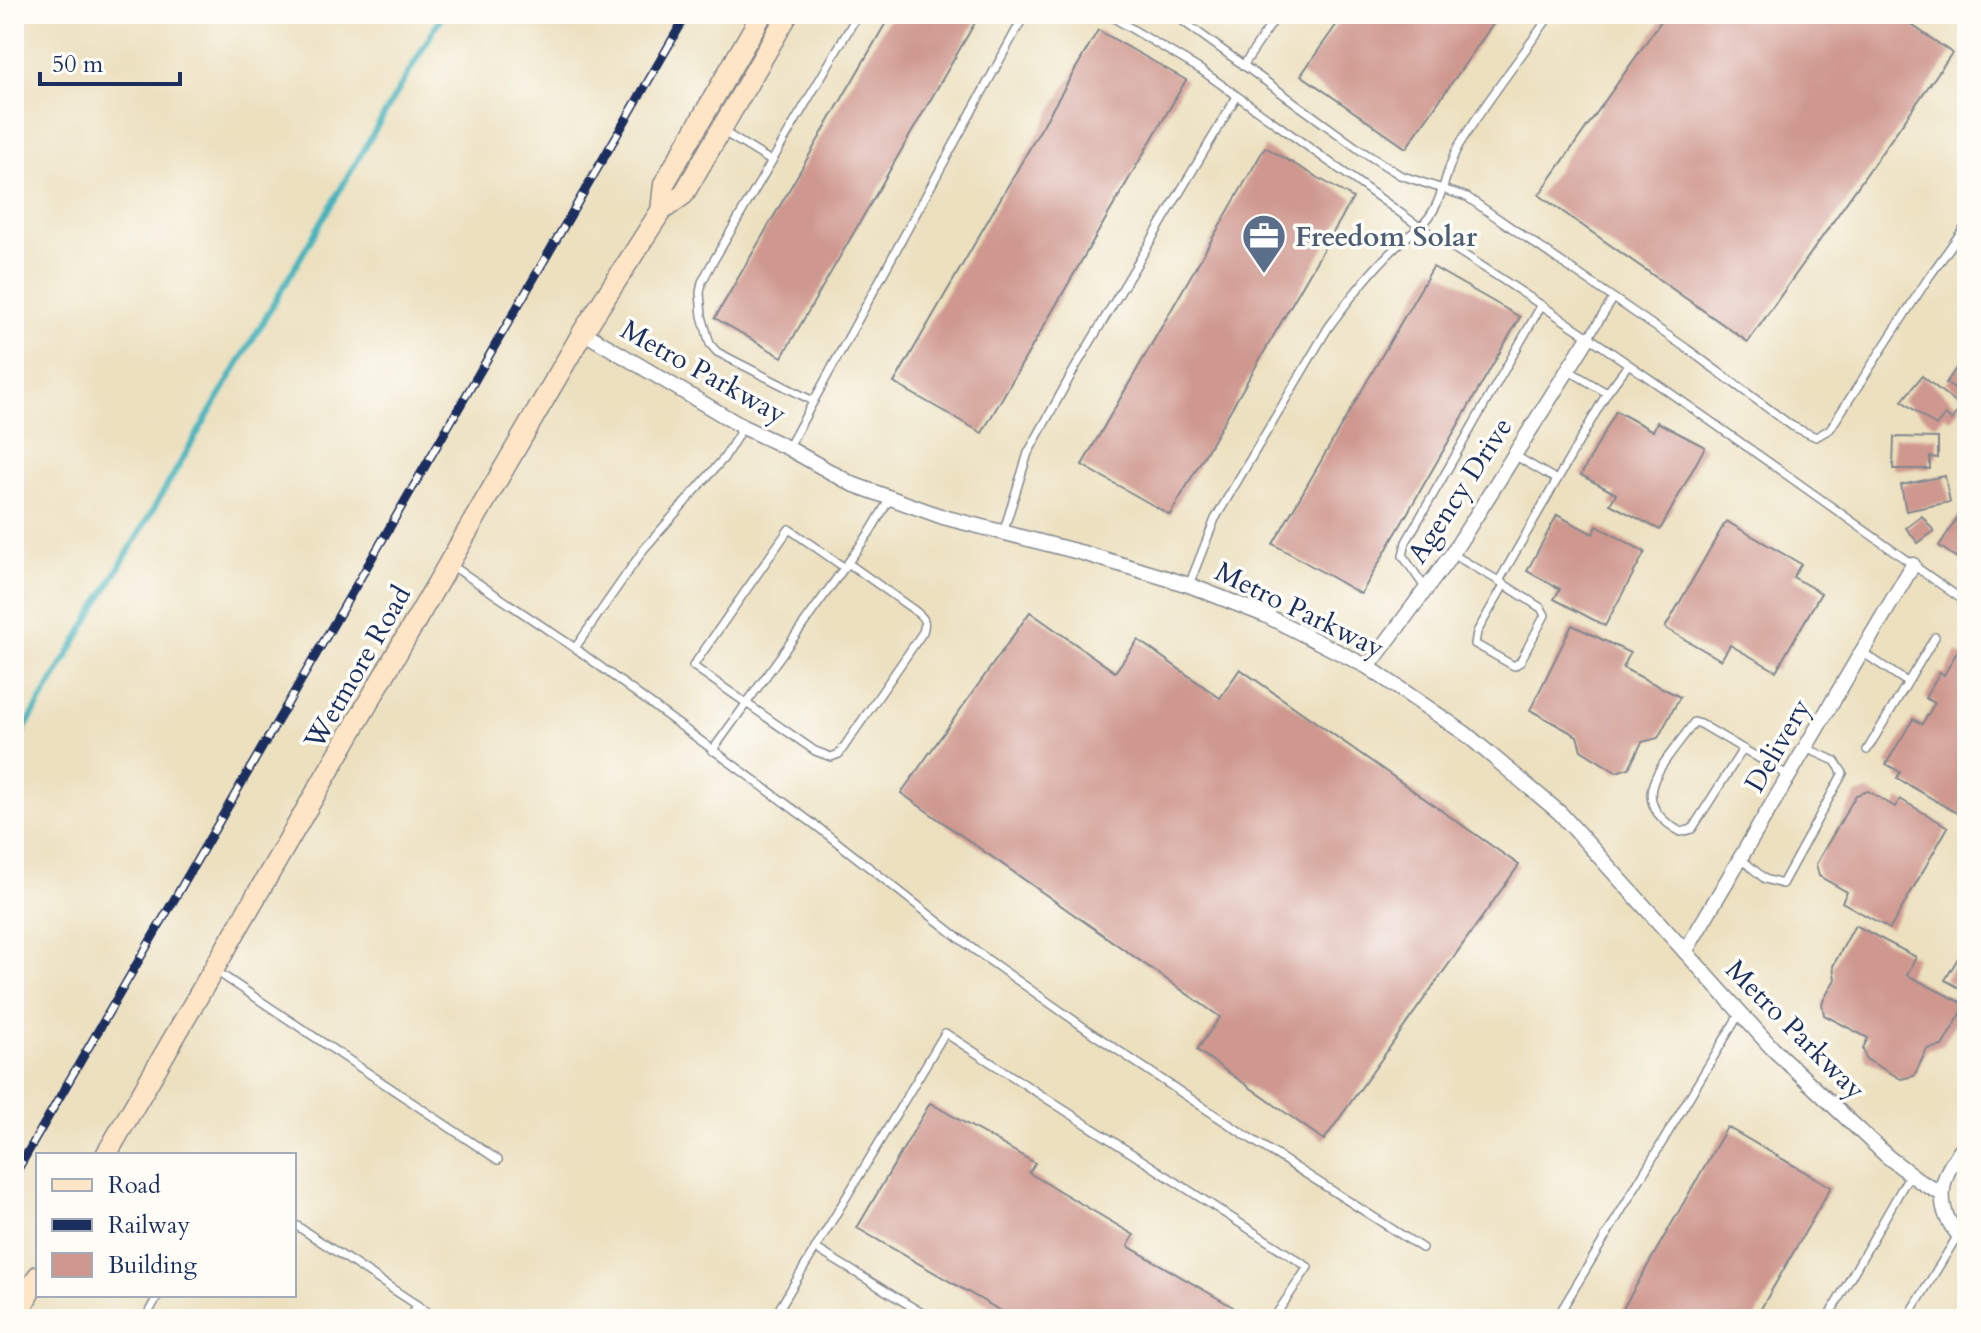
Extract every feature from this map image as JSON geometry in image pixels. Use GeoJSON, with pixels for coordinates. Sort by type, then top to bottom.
{"type":"FeatureCollection","features":[{"type":"Feature","properties":{"kind":"main road","name":"Wetmore Road"},"geometry":{"type":"LineString","coordinates":[[661,211],[664,184],[762,14]]}},
{"type":"Feature","properties":{"kind":"main road","name":"Wetmore Road"},"geometry":{"type":"LineString","coordinates":[[107,1153],[583,332],[661,211],[683,195],[788,14]]}},
{"type":"Feature","properties":{"kind":"main road"},"geometry":{"type":"LineString","coordinates":[[15,1319],[36,1280]]}},
{"type":"Feature","properties":{"kind":"street","name":"Metro Parkway"},"geometry":{"type":"LineString","coordinates":[[583,332],[743,427],[889,500],[1189,585],[1265,615],[1368,667],[1466,734],[1560,813],[1773,1049],[1910,1174],[1942,1194]]}},
{"type":"Feature","properties":{"kind":"street","name":"Agency Drive"},"geometry":{"type":"LineString","coordinates":[[1368,667],[1452,554],[1588,338]]}},
{"type":"Feature","properties":{"kind":"street","name":"Delivery"},"geometry":{"type":"LineString","coordinates":[[1685,952],[1913,565]]}},
{"type":"Feature","properties":{"kind":"street"},"geometry":{"type":"LineString","coordinates":[[1963,1239],[1945,1212],[1942,1194],[1945,1175],[1954,1158],[1967,1144]]}},
{"type":"Feature","properties":{"kind":"lane"},"geometry":{"type":"LineString","coordinates":[[813,401],[717,352],[710,344],[702,316],[702,282],[858,14]]}},
{"type":"Feature","properties":{"kind":"lane"},"geometry":{"type":"LineString","coordinates":[[788,448],[1025,14]]}},
{"type":"Feature","properties":{"kind":"lane"},"geometry":{"type":"LineString","coordinates":[[1107,14],[1201,70],[1420,227],[1628,365],[1967,603]]}},
{"type":"Feature","properties":{"kind":"lane"},"geometry":{"type":"LineString","coordinates":[[1173,14],[1360,150],[1400,175],[1467,197],[1686,348],[1792,426],[1816,437],[1830,429],[1967,224]]}},
{"type":"Feature","properties":{"kind":"lane"},"geometry":{"type":"LineString","coordinates":[[1243,66],[1278,14]]}},
{"type":"Feature","properties":{"kind":"lane"},"geometry":{"type":"LineString","coordinates":[[1189,585],[1215,519],[1328,328],[1404,238],[1430,218],[1460,143],[1551,14]]}},
{"type":"Feature","properties":{"kind":"lane"},"geometry":{"type":"LineString","coordinates":[[1949,14],[1967,27]]}},
{"type":"Feature","properties":{"kind":"lane"},"geometry":{"type":"LineString","coordinates":[[1003,533],[1028,453],[1075,368],[1236,98]]}},
{"type":"Feature","properties":{"kind":"lane"},"geometry":{"type":"LineString","coordinates":[[721,130],[771,161]]}},
{"type":"Feature","properties":{"kind":"lane"},"geometry":{"type":"LineString","coordinates":[[1588,338],[1613,299]]}},
{"type":"Feature","properties":{"kind":"lane"},"geometry":{"type":"LineString","coordinates":[[1426,589],[1403,556],[1406,542],[1541,306]]}},
{"type":"Feature","properties":{"kind":"lane"},"geometry":{"type":"LineString","coordinates":[[1452,554],[1502,583],[1541,608],[1545,615],[1520,662],[1514,666],[1475,644],[1477,632],[1502,583],[1557,480],[1607,393],[1628,365]]}},
{"type":"Feature","properties":{"kind":"lane"},"geometry":{"type":"LineString","coordinates":[[1568,370],[1607,393]]}},
{"type":"Feature","properties":{"kind":"lane"},"geometry":{"type":"LineString","coordinates":[[575,648],[644,549],[724,458],[743,427]]}},
{"type":"Feature","properties":{"kind":"lane"},"geometry":{"type":"LineString","coordinates":[[1514,455],[1557,480]]}},
{"type":"Feature","properties":{"kind":"lane"},"geometry":{"type":"LineString","coordinates":[[712,751],[889,500]]}},
{"type":"Feature","properties":{"kind":"lane"},"geometry":{"type":"LineString","coordinates":[[789,529],[924,618],[926,624],[923,632],[839,754],[831,757],[815,751],[747,703],[693,666],[789,529]]}},
{"type":"Feature","properties":{"kind":"lane"},"geometry":{"type":"LineString","coordinates":[[449,564],[575,648],[819,828],[973,949],[1080,1025],[1422,1248]]}},
{"type":"Feature","properties":{"kind":"lane"},"geometry":{"type":"LineString","coordinates":[[1867,750],[1935,637]]}},
{"type":"Feature","properties":{"kind":"lane"},"geometry":{"type":"LineString","coordinates":[[1862,652],[1907,682]]}},
{"type":"Feature","properties":{"kind":"lane"},"geometry":{"type":"LineString","coordinates":[[1743,749],[1692,829],[1681,832],[1664,823],[1651,803],[1650,786],[1694,722],[1743,749],[1789,776]]}},
{"type":"Feature","properties":{"kind":"lane"},"geometry":{"type":"LineString","coordinates":[[1740,858],[1765,879],[1782,884],[1843,773],[1835,761],[1805,748]]}},
{"type":"Feature","properties":{"kind":"lane"},"geometry":{"type":"LineString","coordinates":[[214,969],[498,1160]]}},
{"type":"Feature","properties":{"kind":"lane"},"geometry":{"type":"LineString","coordinates":[[1556,1319],[1740,1013]]}},
{"type":"Feature","properties":{"kind":"lane"},"geometry":{"type":"LineString","coordinates":[[773,1319],[945,1033],[1308,1267],[1273,1319]]}},
{"type":"Feature","properties":{"kind":"lane"},"geometry":{"type":"LineString","coordinates":[[1827,1319],[1910,1174]]}},
{"type":"Feature","properties":{"kind":"lane"},"geometry":{"type":"LineString","coordinates":[[296,1225],[437,1319]]}},
{"type":"Feature","properties":{"kind":"lane"},"geometry":{"type":"LineString","coordinates":[[1907,1319],[1963,1239]]}},
{"type":"Feature","properties":{"kind":"lane"},"geometry":{"type":"LineString","coordinates":[[815,1248],[932,1319]]}},
{"type":"Feature","properties":{"kind":"lane"},"geometry":{"type":"LineString","coordinates":[[145,1319],[157,1297]]}},
{"type":"Feature","properties":{"kind":"lane"},"geometry":{"type":"LineString","coordinates":[[409,1319],[417,1305]]}},
{"type":"Feature","properties":{"kind":"building"},"geometry":{"type":"Polygon","coordinates":[[[891,14],[980,14],[782,357],[715,318],[891,14]]]}},
{"type":"Feature","properties":{"kind":"building"},"geometry":{"type":"Polygon","coordinates":[[[1344,14],[1500,14],[1406,148],[1301,75],[1344,14]]]}},
{"type":"Feature","properties":{"kind":"building"},"geometry":{"type":"Polygon","coordinates":[[[1666,14],[1896,14],[1952,53],[1748,342],[1539,195],[1666,14]]]}},
{"type":"Feature","properties":{"kind":"building"},"geometry":{"type":"Polygon","coordinates":[[[1098,30],[1186,80],[982,433],[894,383],[1098,30]]]}},
{"type":"Feature","properties":{"kind":"building"},"geometry":{"type":"Polygon","coordinates":[[[1265,147],[1353,198],[1170,515],[1082,465],[1265,147]]]}},
{"type":"Feature","properties":{"kind":"building"},"geometry":{"type":"Polygon","coordinates":[[[1433,267],[1520,317],[1361,594],[1273,544],[1433,267]]]}},
{"type":"Feature","properties":{"kind":"building"},"geometry":{"type":"Polygon","coordinates":[[[1964,357],[1967,359],[1967,389],[1963,395],[1946,383],[1964,357]]]}},
{"type":"Feature","properties":{"kind":"building"},"geometry":{"type":"Polygon","coordinates":[[[1922,376],[1961,407],[1951,420],[1945,415],[1936,426],[1902,401],[1922,376]]]}},
{"type":"Feature","properties":{"kind":"building"},"geometry":{"type":"Polygon","coordinates":[[[1616,411],[1653,431],[1657,422],[1705,447],[1660,530],[1610,504],[1616,494],[1581,475],[1616,411]]]}},
{"type":"Feature","properties":{"kind":"building"},"geometry":{"type":"Polygon","coordinates":[[[1894,437],[1938,438],[1938,458],[1930,457],[1930,469],[1893,469],[1894,437]]]}},
{"type":"Feature","properties":{"kind":"building"},"geometry":{"type":"Polygon","coordinates":[[[1945,476],[1950,502],[1906,511],[1901,485],[1945,476]]]}},
{"type":"Feature","properties":{"kind":"building"},"geometry":{"type":"Polygon","coordinates":[[[1962,510],[1967,513],[1966,564],[1939,546],[1962,510]]]}},
{"type":"Feature","properties":{"kind":"building"},"geometry":{"type":"Polygon","coordinates":[[[1557,515],[1593,534],[1597,526],[1645,552],[1605,626],[1554,599],[1560,589],[1527,571],[1557,515]]]}},
{"type":"Feature","properties":{"kind":"building"},"geometry":{"type":"Polygon","coordinates":[[[1922,516],[1934,531],[1918,543],[1906,528],[1922,516]]]}},
{"type":"Feature","properties":{"kind":"building"},"geometry":{"type":"Polygon","coordinates":[[[1726,521],[1801,564],[1793,577],[1821,593],[1776,671],[1730,645],[1721,660],[1665,628],[1726,521]]]}},
{"type":"Feature","properties":{"kind":"building"},"geometry":{"type":"Polygon","coordinates":[[[1030,612],[1115,672],[1138,640],[1220,698],[1240,669],[1519,865],[1324,1140],[1197,1050],[1220,1017],[901,793],[1030,612]]]}},
{"type":"Feature","properties":{"kind":"building"},"geometry":{"type":"Polygon","coordinates":[[[1572,625],[1630,653],[1623,668],[1680,697],[1658,738],[1642,742],[1629,768],[1616,772],[1581,750],[1577,736],[1530,710],[1572,625]]]}},
{"type":"Feature","properties":{"kind":"building"},"geometry":{"type":"Polygon","coordinates":[[[1957,652],[1967,658],[1967,819],[1897,778],[1900,772],[1886,764],[1913,719],[1922,724],[1935,703],[1925,698],[1940,672],[1944,675],[1957,652]]]}},
{"type":"Feature","properties":{"kind":"building"},"geometry":{"type":"Polygon","coordinates":[[[1868,791],[1895,807],[1900,799],[1948,827],[1890,929],[1842,902],[1847,892],[1819,876],[1816,864],[1856,795],[1868,791]]]}},
{"type":"Feature","properties":{"kind":"building"},"geometry":{"type":"Polygon","coordinates":[[[1855,925],[1916,957],[1907,975],[1966,1005],[1942,1046],[1927,1049],[1914,1076],[1901,1079],[1866,1059],[1863,1048],[1868,1038],[1824,1015],[1822,1003],[1835,979],[1833,966],[1855,925]]]}},
{"type":"Feature","properties":{"kind":"building"},"geometry":{"type":"Polygon","coordinates":[[[1967,943],[1967,992],[1945,980],[1967,943]]]}},
{"type":"Feature","properties":{"kind":"building"},"geometry":{"type":"Polygon","coordinates":[[[930,1103],[1035,1163],[1029,1173],[1134,1235],[1128,1246],[1233,1307],[1226,1319],[1015,1319],[857,1228],[930,1103]]]}},
{"type":"Feature","properties":{"kind":"building"},"geometry":{"type":"Polygon","coordinates":[[[1727,1127],[1831,1187],[1755,1319],[1617,1319],[1727,1127]]]}},
{"type":"Feature","properties":{"kind":"waterway"},"geometry":{"type":"LineString","coordinates":[[14,747],[443,14]]}},
{"type":"Feature","properties":{"kind":"railway"},"geometry":{"type":"LineString","coordinates":[[14,1176],[687,14]]}},
{"type":"Feature","properties":{"kind":"place","name":"Freedom Solar"},"geometry":{"type":"Point","coordinates":[1264,275]}}]}
